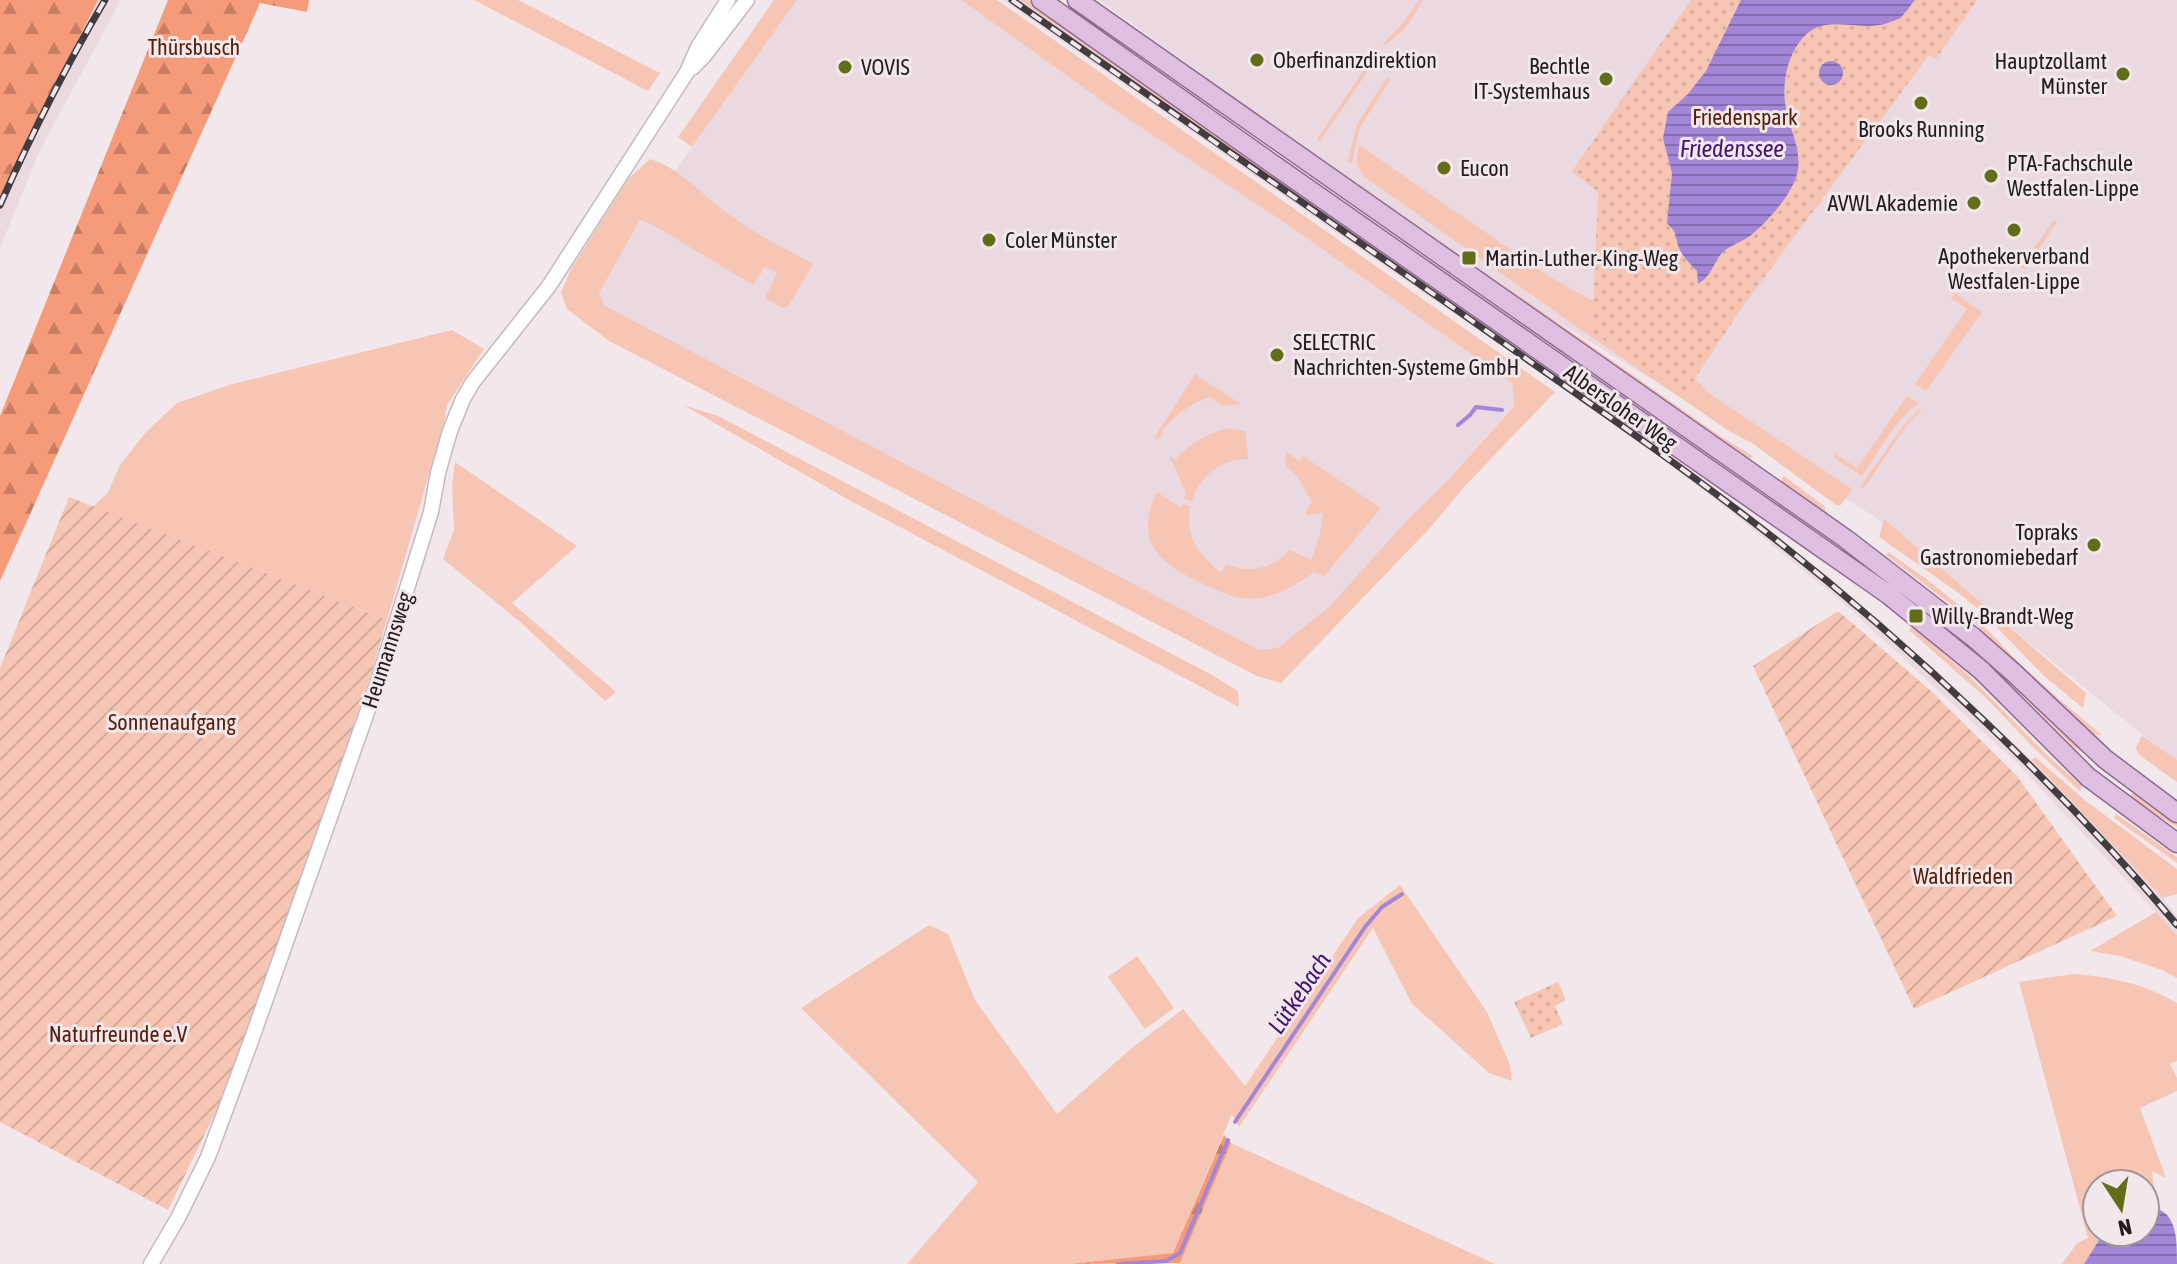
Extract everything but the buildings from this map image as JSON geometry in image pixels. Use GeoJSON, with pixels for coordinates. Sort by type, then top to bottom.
{"type":"FeatureCollection","features":[{"type":"Feature","properties":{"kind":"main road","name":"Albersloher Weg"},"geometry":{"type":"LineString","coordinates":[[1041,0],[1889,595],[1989,677],[2088,777],[2177,843]]}},
{"type":"Feature","properties":{"kind":"main road","name":"Albersloher Weg"},"geometry":{"type":"LineString","coordinates":[[1077,0],[1846,539],[1973,637],[2105,759],[2177,813]]}},
{"type":"Feature","properties":{"kind":"street","name":"Heumannsweg"},"geometry":{"type":"LineString","coordinates":[[151,1264],[208,1157],[251,1041],[377,684],[431,512],[446,445],[463,399],[549,286],[687,72],[698,47],[728,0]]}},
{"type":"Feature","properties":{"kind":"street","name":"Heumannsweg"},"geometry":{"type":"LineString","coordinates":[[687,72],[704,56],[747,0]]}},
{"type":"Feature","properties":{"kind":"shaded area"},"geometry":{"type":"Polygon","coordinates":[[[98,0],[121,0],[39,152],[0,248],[0,201],[98,0]]]}},
{"type":"Feature","properties":{"kind":"shaded area"},"geometry":{"type":"Polygon","coordinates":[[[797,0],[961,0],[1119,113],[1288,225],[1512,383],[1514,405],[1448,480],[1411,516],[1281,683],[604,306],[599,295],[640,220],[797,0]]]}},
{"type":"Feature","properties":{"kind":"shaded area"},"geometry":{"type":"Polygon","coordinates":[[[1003,0],[1020,0],[1519,348],[1746,511],[1849,594],[2032,760],[2163,898],[2177,916],[2177,935],[2019,765],[1842,602],[1740,519],[1559,385],[1003,0]]]}},
{"type":"Feature","properties":{"kind":"shaded area"},"geometry":{"type":"Polygon","coordinates":[[[1099,0],[2177,0],[2177,763],[1872,515],[1472,269],[1099,0]]]}},
{"type":"Feature","properties":{"kind":"green space","name":"Thürsbusch"},"geometry":{"type":"Polygon","coordinates":[[[0,0],[98,0],[0,201],[0,0]]]}},
{"type":"Feature","properties":{"kind":"green space","name":"Thürsbusch"},"geometry":{"type":"Polygon","coordinates":[[[168,0],[309,0],[307,12],[260,3],[0,581],[0,416],[168,0]]]}},
{"type":"Feature","properties":{"kind":"green space"},"geometry":{"type":"Polygon","coordinates":[[[474,0],[518,0],[660,73],[648,91],[474,0]]]}},
{"type":"Feature","properties":{"kind":"green space"},"geometry":{"type":"Polygon","coordinates":[[[774,0],[797,0],[692,147],[678,137],[774,0]]]}},
{"type":"Feature","properties":{"kind":"green space"},"geometry":{"type":"Polygon","coordinates":[[[961,0],[997,0],[1555,392],[1281,683],[1257,676],[609,341],[567,309],[561,293],[571,269],[628,179],[650,159],[660,163],[744,224],[813,264],[788,307],[783,308],[765,298],[777,273],[765,267],[753,285],[640,220],[599,294],[605,306],[1259,650],[1278,648],[1330,606],[1514,406],[1512,383],[1288,225],[1119,113],[961,0]]]}},
{"type":"Feature","properties":{"kind":"green space"},"geometry":{"type":"Polygon","coordinates":[[[1020,0],[1028,0],[1521,345],[1519,348],[1258,168],[1020,0]]]}},
{"type":"Feature","properties":{"kind":"green space"},"geometry":{"type":"Polygon","coordinates":[[[1422,0],[1406,27],[1381,46],[1403,23],[1422,0]]]}},
{"type":"Feature","properties":{"kind":"green space","name":"Friedenspark"},"geometry":{"type":"Polygon","coordinates":[[[1691,0],[1977,0],[1936,59],[1929,55],[1743,306],[1684,395],[1592,332],[1598,192],[1572,171],[1691,0]]]}},
{"type":"Feature","properties":{"kind":"green space"},"geometry":{"type":"Polygon","coordinates":[[[1374,62],[1320,142],[1317,139],[1364,70],[1374,62]]]}},
{"type":"Feature","properties":{"kind":"green space"},"geometry":{"type":"Polygon","coordinates":[[[1387,77],[1390,80],[1359,129],[1352,164],[1348,161],[1357,124],[1387,77]]]}},
{"type":"Feature","properties":{"kind":"green space"},"geometry":{"type":"Polygon","coordinates":[[[1359,145],[1552,278],[1591,300],[1648,320],[1678,361],[1710,394],[1852,489],[1841,505],[1836,505],[1752,443],[1729,431],[1590,336],[1366,178],[1357,163],[1359,145]]]}},
{"type":"Feature","properties":{"kind":"green space"},"geometry":{"type":"Polygon","coordinates":[[[2054,220],[2057,222],[2025,269],[2020,268],[2054,220]]]}},
{"type":"Feature","properties":{"kind":"green space"},"geometry":{"type":"Polygon","coordinates":[[[1501,283],[1753,456],[1750,459],[1727,447],[1537,315],[1501,283]]]}},
{"type":"Feature","properties":{"kind":"green space"},"geometry":{"type":"Polygon","coordinates":[[[1955,293],[1982,312],[1926,391],[1915,384],[1967,309],[1951,298],[1955,293]]]}},
{"type":"Feature","properties":{"kind":"green space"},"geometry":{"type":"Polygon","coordinates":[[[452,330],[484,349],[447,405],[387,620],[93,507],[108,492],[120,465],[146,432],[177,403],[229,385],[452,330]]]}},
{"type":"Feature","properties":{"kind":"green space"},"geometry":{"type":"Polygon","coordinates":[[[1195,374],[1241,404],[1223,406],[1210,397],[1190,406],[1162,430],[1164,432],[1158,440],[1154,438],[1195,374]]]}},
{"type":"Feature","properties":{"kind":"green space"},"geometry":{"type":"Polygon","coordinates":[[[1907,396],[1918,403],[1894,428],[1862,476],[1834,458],[1836,454],[1857,468],[1907,396]]]}},
{"type":"Feature","properties":{"kind":"green space"},"geometry":{"type":"Polygon","coordinates":[[[683,405],[718,416],[1212,675],[1238,691],[1239,707],[849,500],[683,405]]]}},
{"type":"Feature","properties":{"kind":"green space"},"geometry":{"type":"Polygon","coordinates":[[[1920,408],[1921,411],[1907,425],[1864,488],[1860,487],[1904,425],[1920,408]]]}},
{"type":"Feature","properties":{"kind":"green space"},"geometry":{"type":"Polygon","coordinates":[[[1228,428],[1246,434],[1248,459],[1221,465],[1206,476],[1192,501],[1184,498],[1186,493],[1169,455],[1175,460],[1199,440],[1228,428]]]}},
{"type":"Feature","properties":{"kind":"green space"},"geometry":{"type":"Polygon","coordinates":[[[1286,452],[1299,461],[1303,456],[1381,508],[1324,576],[1314,572],[1274,594],[1259,598],[1238,597],[1176,569],[1156,550],[1148,526],[1157,492],[1181,508],[1183,504],[1190,506],[1190,528],[1195,545],[1221,573],[1226,564],[1243,569],[1260,568],[1276,562],[1290,550],[1311,560],[1323,513],[1306,515],[1312,502],[1297,476],[1285,465],[1286,452]]]}},
{"type":"Feature","properties":{"kind":"green space"},"geometry":{"type":"Polygon","coordinates":[[[455,462],[577,546],[512,603],[616,692],[605,701],[520,622],[443,559],[454,530],[452,485],[455,462]]]}},
{"type":"Feature","properties":{"kind":"green space"},"geometry":{"type":"Polygon","coordinates":[[[1784,476],[1823,505],[1826,518],[1781,481],[1784,476]]]}},
{"type":"Feature","properties":{"kind":"green space","name":"Sonnenaufgang"},"geometry":{"type":"Polygon","coordinates":[[[69,497],[387,620],[234,1074],[168,1210],[0,1122],[0,668],[69,497]]]}},
{"type":"Feature","properties":{"kind":"green space"},"geometry":{"type":"Polygon","coordinates":[[[1884,519],[2086,693],[2083,708],[2043,675],[1985,615],[1960,594],[1879,537],[1884,519]]]}},
{"type":"Feature","properties":{"kind":"green space"},"geometry":{"type":"Polygon","coordinates":[[[1888,552],[1980,622],[2019,663],[2102,735],[2090,734],[2001,652],[1974,622],[1886,555],[1888,552]]]}},
{"type":"Feature","properties":{"kind":"green space"},"geometry":{"type":"Polygon","coordinates":[[[1874,570],[1953,628],[2087,751],[2084,754],[2075,748],[1990,664],[1871,574],[1874,570]]]}},
{"type":"Feature","properties":{"kind":"green space","name":"Waldfrieden"},"geometry":{"type":"Polygon","coordinates":[[[1838,611],[1931,691],[2017,776],[2117,916],[1914,1009],[1753,666],[1838,611]]]}},
{"type":"Feature","properties":{"kind":"green space"},"geometry":{"type":"Polygon","coordinates":[[[1912,627],[1966,673],[2082,786],[2080,791],[1986,698],[1909,630],[1912,627]]]}},
{"type":"Feature","properties":{"kind":"green space"},"geometry":{"type":"Polygon","coordinates":[[[2142,736],[2177,760],[2177,782],[2138,754],[2136,747],[2142,736]]]}},
{"type":"Feature","properties":{"kind":"green space"},"geometry":{"type":"Polygon","coordinates":[[[2035,757],[2086,801],[2177,869],[2177,894],[2163,898],[2032,760],[2035,757]]]}},
{"type":"Feature","properties":{"kind":"green space"},"geometry":{"type":"Polygon","coordinates":[[[2135,790],[2177,819],[2177,827],[2128,799],[2135,790]]]}},
{"type":"Feature","properties":{"kind":"green space"},"geometry":{"type":"Polygon","coordinates":[[[2116,814],[2177,857],[2177,863],[2114,818],[2116,814]]]}},
{"type":"Feature","properties":{"kind":"green space"},"geometry":{"type":"Polygon","coordinates":[[[1400,885],[1487,1012],[1510,1065],[1512,1081],[1489,1073],[1412,1004],[1373,928],[1239,1127],[1232,1114],[1173,1253],[1069,1264],[907,1264],[978,1182],[801,1008],[929,925],[948,934],[975,1000],[1057,1114],[1133,1047],[1183,1009],[1245,1086],[1358,918],[1400,885]]]}},
{"type":"Feature","properties":{"kind":"green space"},"geometry":{"type":"Polygon","coordinates":[[[2156,912],[2177,935],[2177,978],[2120,956],[2090,951],[2156,912]]]}},
{"type":"Feature","properties":{"kind":"green space"},"geometry":{"type":"Polygon","coordinates":[[[1137,956],[1174,1008],[1145,1029],[1108,977],[1137,956]]]}},
{"type":"Feature","properties":{"kind":"green space"},"geometry":{"type":"Polygon","coordinates":[[[2074,974],[2102,977],[2128,982],[2177,1003],[2177,1061],[2170,1064],[2177,1078],[2177,1091],[2140,1108],[2166,1178],[2161,1176],[2161,1168],[2081,1168],[2081,1212],[2019,982],[2074,974]]]}},
{"type":"Feature","properties":{"kind":"green space"},"geometry":{"type":"Polygon","coordinates":[[[1558,982],[1566,1000],[1555,1006],[1563,1024],[1531,1038],[1514,1002],[1558,982]]]}},
{"type":"Feature","properties":{"kind":"green space"},"geometry":{"type":"Polygon","coordinates":[[[1224,1135],[1231,1143],[1180,1263],[1069,1264],[1173,1253],[1224,1135]]]}},
{"type":"Feature","properties":{"kind":"green space"},"geometry":{"type":"Polygon","coordinates":[[[1231,1143],[1495,1264],[1175,1264],[1180,1263],[1231,1143]]]}},
{"type":"Feature","properties":{"kind":"green space"},"geometry":{"type":"Polygon","coordinates":[[[2081,1241],[2081,1248],[2094,1248],[2084,1264],[2062,1264],[2081,1241]]]}},
{"type":"Feature","properties":{"kind":"water","name":"Friedenssee"},"geometry":{"type":"Polygon","coordinates":[[[1741,0],[1915,0],[1899,19],[1888,23],[1875,26],[1825,25],[1804,36],[1789,61],[1784,89],[1798,157],[1796,178],[1787,196],[1766,221],[1750,236],[1724,251],[1698,284],[1697,271],[1679,248],[1675,233],[1667,223],[1672,173],[1663,138],[1668,112],[1688,94],[1706,71],[1741,0]]]}},
{"type":"Feature","properties":{"kind":"water"},"geometry":{"type":"Polygon","coordinates":[[[1831,61],[1840,64],[1843,73],[1840,82],[1831,85],[1822,82],[1819,73],[1822,64],[1831,61]]]}},
{"type":"Feature","properties":{"kind":"water"},"geometry":{"type":"Polygon","coordinates":[[[2161,1210],[2173,1225],[2177,1264],[2084,1264],[2094,1248],[2161,1248],[2161,1210]]]}},
{"type":"Feature","properties":{"kind":"waterway"},"geometry":{"type":"LineString","coordinates":[[1458,425],[1476,407],[1502,410]]}},
{"type":"Feature","properties":{"kind":"waterway","name":"Lütkebach"},"geometry":{"type":"LineString","coordinates":[[1235,1122],[1365,927],[1382,907],[1402,894]]}},
{"type":"Feature","properties":{"kind":"waterway","name":"Lütkebach"},"geometry":{"type":"LineString","coordinates":[[1118,1264],[1166,1261],[1180,1253],[1228,1140]]}},
{"type":"Feature","properties":{"kind":"railway"},"geometry":{"type":"LineString","coordinates":[[0,205],[76,50],[105,0]]}},
{"type":"Feature","properties":{"kind":"railway"},"geometry":{"type":"LineString","coordinates":[[1012,0],[1615,421],[1766,532],[1875,621],[1981,718],[2083,820],[2177,925]]}},
{"type":"Feature","properties":{"kind":"place","name":"Oberfinanzdirektion"},"geometry":{"type":"Point","coordinates":[1257,60]}},
{"type":"Feature","properties":{"kind":"place","name":"VOVIS"},"geometry":{"type":"Point","coordinates":[845,67]}},
{"type":"Feature","properties":{"kind":"place","name":"Hauptzollamt Münster"},"geometry":{"type":"Point","coordinates":[2123,74]}},
{"type":"Feature","properties":{"kind":"place","name":"Bechtle IT-Systemhaus"},"geometry":{"type":"Point","coordinates":[1606,79]}},
{"type":"Feature","properties":{"kind":"place","name":"Brooks Running"},"geometry":{"type":"Point","coordinates":[1921,103]}},
{"type":"Feature","properties":{"kind":"place","name":"Eucon"},"geometry":{"type":"Point","coordinates":[1444,168]}},
{"type":"Feature","properties":{"kind":"place","name":"PTA-Fachschule Westfalen-Lippe"},"geometry":{"type":"Point","coordinates":[1991,176]}},
{"type":"Feature","properties":{"kind":"place","name":"AVWL Akademie"},"geometry":{"type":"Point","coordinates":[1974,203]}},
{"type":"Feature","properties":{"kind":"place","name":"Apothekerverband Westfalen-Lippe"},"geometry":{"type":"Point","coordinates":[2014,230]}},
{"type":"Feature","properties":{"kind":"place","name":"Coler Münster"},"geometry":{"type":"Point","coordinates":[989,240]}},
{"type":"Feature","properties":{"kind":"place","name":"Martin-Luther-King-Weg"},"geometry":{"type":"Point","coordinates":[1469,258]}},
{"type":"Feature","properties":{"kind":"place","name":"SELECTRIC Nachrichten-Systeme GmbH"},"geometry":{"type":"Point","coordinates":[1277,355]}},
{"type":"Feature","properties":{"kind":"place","name":"Topraks Gastronomiebedarf"},"geometry":{"type":"Point","coordinates":[2094,545]}},
{"type":"Feature","properties":{"kind":"place","name":"Willy-Brandt-Weg"},"geometry":{"type":"Point","coordinates":[1916,616]}},
{"type":"Feature","properties":{"kind":"park label","name":"Naturfreunde e.V"},"geometry":{"type":"Point","coordinates":[118,1034]}}]}
